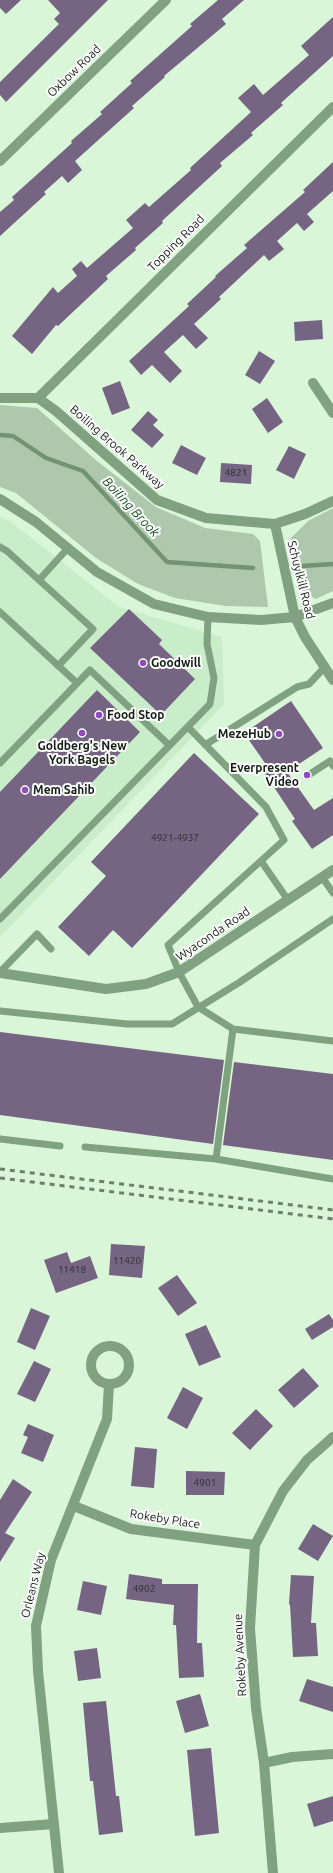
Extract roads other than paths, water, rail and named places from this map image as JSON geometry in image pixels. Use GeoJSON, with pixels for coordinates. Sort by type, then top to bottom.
{"type":"FeatureCollection","features":[{"type":"Feature","properties":{"kind":"street","name":"Oxbow Road"},"geometry":{"type":"LineString","coordinates":[[0,161],[166,0]]}},
{"type":"Feature","properties":{"kind":"street","name":"Topping Road"},"geometry":{"type":"LineString","coordinates":[[38,398],[333,107]]}},
{"type":"Feature","properties":{"kind":"street"},"geometry":{"type":"LineString","coordinates":[[313,383],[333,412]]}},
{"type":"Feature","properties":{"kind":"street"},"geometry":{"type":"LineString","coordinates":[[0,398],[38,398]]}},
{"type":"Feature","properties":{"kind":"street","name":"Boiling Brook Parkway"},"geometry":{"type":"LineString","coordinates":[[38,398],[56,410],[157,500],[206,518],[275,524],[304,514],[333,501]]}},
{"type":"Feature","properties":{"kind":"street"},"geometry":{"type":"LineString","coordinates":[[0,499],[36,522],[97,572],[154,604],[208,617],[261,620],[295,617],[333,603]]}},
{"type":"Feature","properties":{"kind":"street","name":"Schuylkill Road"},"geometry":{"type":"LineString","coordinates":[[275,524],[295,617],[305,637],[333,680]]}},
{"type":"Feature","properties":{"kind":"street","name":"Wyaconda Road"},"geometry":{"type":"LineString","coordinates":[[0,972],[106,989],[146,984],[180,972],[333,870]]}},
{"type":"Feature","properties":{"kind":"street","name":"Orleans Way"},"geometry":{"type":"LineString","coordinates":[[59,1873],[38,1671],[36,1626],[51,1560],[108,1419],[109,1384]]}},
{"type":"Feature","properties":{"kind":"street","name":"Rokeby Avenue"},"geometry":{"type":"LineString","coordinates":[[273,1873],[264,1763],[256,1708],[250,1628],[255,1545],[284,1491],[307,1460],[333,1437]]}},
{"type":"Feature","properties":{"kind":"street","name":"Rokeby Place"},"geometry":{"type":"LineString","coordinates":[[74,1506],[131,1529],[255,1545]]}},
{"type":"Feature","properties":{"kind":"street"},"geometry":{"type":"LineString","coordinates":[[264,1763],[292,1757],[333,1754]]}},
{"type":"Feature","properties":{"kind":"street"},"geometry":{"type":"LineString","coordinates":[[0,1828],[54,1824]]}},
{"type":"Feature","properties":{"kind":"lane"},"geometry":{"type":"LineString","coordinates":[[0,547],[93,629],[58,666]]}},
{"type":"Feature","properties":{"kind":"lane"},"geometry":{"type":"LineString","coordinates":[[39,580],[68,548]]}},
{"type":"Feature","properties":{"kind":"lane"},"geometry":{"type":"LineString","coordinates":[[0,612],[77,683]]}},
{"type":"Feature","properties":{"kind":"lane"},"geometry":{"type":"LineString","coordinates":[[0,919],[210,704],[214,678],[207,644],[208,617]]}},
{"type":"Feature","properties":{"kind":"lane"},"geometry":{"type":"LineString","coordinates":[[205,745],[297,687],[309,684],[325,668]]}},
{"type":"Feature","properties":{"kind":"lane"},"geometry":{"type":"LineString","coordinates":[[0,763],[90,670],[169,745]]}},
{"type":"Feature","properties":{"kind":"lane"},"geometry":{"type":"LineString","coordinates":[[188,727],[266,807],[284,840],[168,946],[180,972],[198,1007],[233,1029],[333,1041]]}},
{"type":"Feature","properties":{"kind":"lane"},"geometry":{"type":"LineString","coordinates":[[307,776],[330,761],[333,766]]}},
{"type":"Feature","properties":{"kind":"lane"},"geometry":{"type":"LineString","coordinates":[[262,861],[288,900]]}},
{"type":"Feature","properties":{"kind":"lane"},"geometry":{"type":"LineString","coordinates":[[322,877],[333,893]]}},
{"type":"Feature","properties":{"kind":"lane"},"geometry":{"type":"LineString","coordinates":[[0,1011],[127,1024],[172,1024],[240,982],[333,919]]}},
{"type":"Feature","properties":{"kind":"lane"},"geometry":{"type":"LineString","coordinates":[[0,972],[37,934],[51,949]]}},
{"type":"Feature","properties":{"kind":"lane"},"geometry":{"type":"LineString","coordinates":[[216,1159],[233,1029]]}},
{"type":"Feature","properties":{"kind":"lane"},"geometry":{"type":"LineString","coordinates":[[0,1139],[60,1146]]}},
{"type":"Feature","properties":{"kind":"lane"},"geometry":{"type":"LineString","coordinates":[[85,1146],[216,1159],[333,1179]]}},
{"type":"Feature","properties":{"kind":"waterway","name":"Boiling Brook"},"geometry":{"type":"LineString","coordinates":[[0,435],[13,436],[46,458],[83,471],[167,562],[253,568]]}},
{"type":"Feature","properties":{"kind":"waterway","name":"Boiling Brook"},"geometry":{"type":"LineString","coordinates":[[302,566],[333,564]]}},
{"type":"Feature","properties":{"kind":"railway"},"geometry":{"type":"LineString","coordinates":[[0,1169],[333,1210]]}},
{"type":"Feature","properties":{"kind":"railway"},"geometry":{"type":"LineString","coordinates":[[0,1178],[333,1219]]}},
{"type":"Feature","properties":{"kind":"place","name":"Goodwill"},"geometry":{"type":"Point","coordinates":[143,663]}},
{"type":"Feature","properties":{"kind":"place","name":"Food Stop"},"geometry":{"type":"Point","coordinates":[99,715]}},
{"type":"Feature","properties":{"kind":"place","name":"Goldberg's New York Bagels"},"geometry":{"type":"Point","coordinates":[82,733]}},
{"type":"Feature","properties":{"kind":"place","name":"MezeHub"},"geometry":{"type":"Point","coordinates":[279,734]}},
{"type":"Feature","properties":{"kind":"place","name":"Everpresent Video"},"geometry":{"type":"Point","coordinates":[307,775]}},
{"type":"Feature","properties":{"kind":"place","name":"Mem Sahib"},"geometry":{"type":"Point","coordinates":[25,790]}}]}
